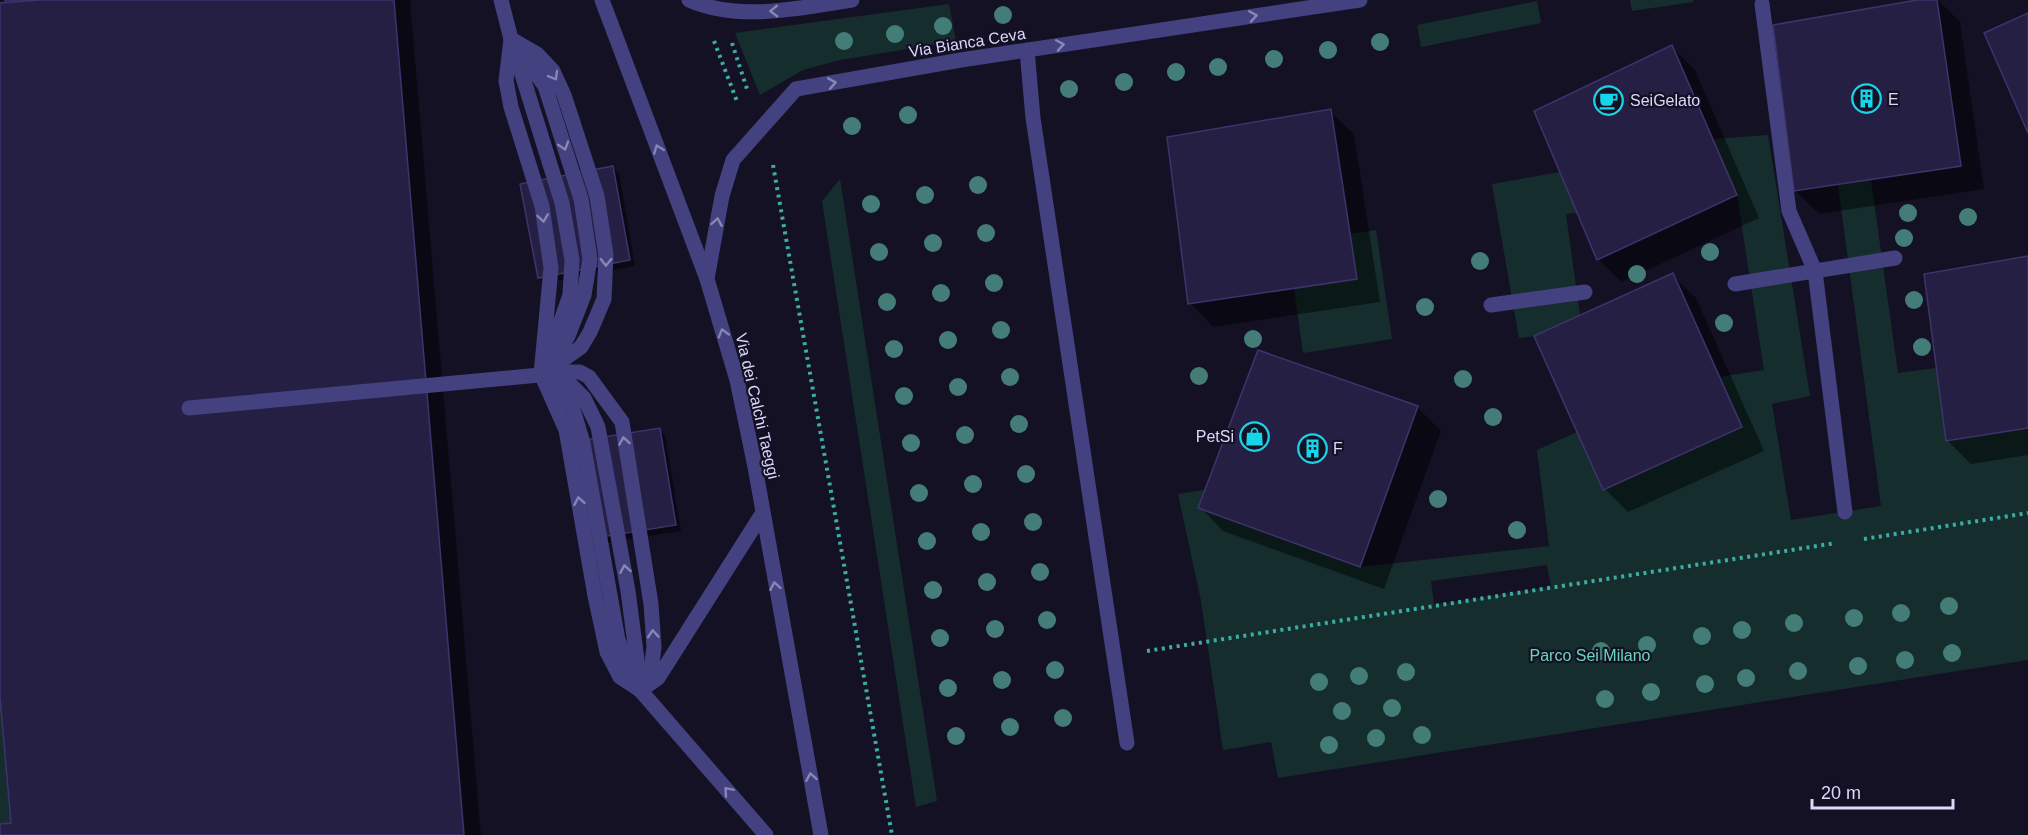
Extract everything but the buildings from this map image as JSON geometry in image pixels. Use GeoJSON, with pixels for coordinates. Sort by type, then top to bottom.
{"type":"FeatureCollection","features":[{"type":"Feature","properties":{"kind":"street"},"geometry":{"type":"LineString","coordinates":[[501,0],[511,39],[506,81],[511,107],[542,206],[551,268],[542,374],[566,430],[598,616],[607,652],[620,677],[640,690],[766,835]]}},
{"type":"Feature","properties":{"kind":"street","name":"Via dei Calchi Taeggi"},"geometry":{"type":"LineString","coordinates":[[602,0],[707,279],[737,380],[821,835]]}},
{"type":"Feature","properties":{"kind":"street"},"geometry":{"type":"LineString","coordinates":[[689,0],[720,10],[780,12],[852,0]]}},
{"type":"Feature","properties":{"kind":"street","name":"Via Bianca Ceva"},"geometry":{"type":"LineString","coordinates":[[707,279],[722,196],[733,160],[796,89],[1027,50],[1360,0]]}},
{"type":"Feature","properties":{"kind":"street"},"geometry":{"type":"LineString","coordinates":[[1762,4],[1789,211],[1815,271],[1845,512]]}},
{"type":"Feature","properties":{"kind":"street"},"geometry":{"type":"LineString","coordinates":[[511,39],[545,86],[581,199],[590,259],[584,295],[568,336],[542,374]]}},
{"type":"Feature","properties":{"kind":"street"},"geometry":{"type":"LineString","coordinates":[[1027,50],[1033,118],[1127,744]]}},
{"type":"Feature","properties":{"kind":"street"},"geometry":{"type":"LineString","coordinates":[[1743,283],[1889,259]]}},
{"type":"Feature","properties":{"kind":"street"},"geometry":{"type":"LineString","coordinates":[[1491,305],[1581,293]]}},
{"type":"Feature","properties":{"kind":"street"},"geometry":{"type":"LineString","coordinates":[[189,408],[542,374],[580,372],[589,377],[621,422],[651,604],[654,647],[651,671],[640,690]]}},
{"type":"Feature","properties":{"kind":"street"},"geometry":{"type":"LineString","coordinates":[[542,374],[571,385],[584,398],[598,427],[628,591],[640,690]]}},
{"type":"Feature","properties":{"kind":"street"},"geometry":{"type":"LineString","coordinates":[[640,690],[658,678],[762,514]]}},
{"type":"Feature","properties":{"kind":"path"},"geometry":{"type":"LineString","coordinates":[[713,36],[739,106]]}},
{"type":"Feature","properties":{"kind":"path"},"geometry":{"type":"LineString","coordinates":[[731,38],[749,94]]}},
{"type":"Feature","properties":{"kind":"path"},"geometry":{"type":"LineString","coordinates":[[772,163],[892,835]]}},
{"type":"Feature","properties":{"kind":"path"},"geometry":{"type":"LineString","coordinates":[[1860,539],[2028,513]]}},
{"type":"Feature","properties":{"kind":"path"},"geometry":{"type":"LineString","coordinates":[[1113,656],[1837,543]]}},
{"type":"Feature","properties":{"kind":"green space"},"geometry":{"type":"Polygon","coordinates":[[[1630,0],[1693,0],[1693,2],[1632,11],[1630,0]]]}},
{"type":"Feature","properties":{"kind":"green space"},"geometry":{"type":"Polygon","coordinates":[[[1537,1],[1541,23],[1421,47],[1417,25],[1537,1]]]}},
{"type":"Feature","properties":{"kind":"green space"},"geometry":{"type":"Polygon","coordinates":[[[949,4],[956,41],[840,60],[803,70],[760,95],[735,33],[949,4]]]}},
{"type":"Feature","properties":{"kind":"green space","name":"Parco Sei Milano"},"geometry":{"type":"Polygon","coordinates":[[[1768,135],[1810,396],[1772,404],[1791,520],[1881,506],[1838,185],[1871,180],[1898,373],[1936,368],[1946,441],[2028,428],[2028,660],[1278,778],[1271,742],[1223,750],[1201,601],[1178,494],[1204,490],[1198,508],[1360,567],[1549,546],[1537,450],[1577,432],[1604,490],[1742,427],[1719,377],[1764,370],[1737,195],[1713,139],[1768,135]],[[1547,565],[1431,581],[1434,605],[1551,587],[1547,565]]]}},
{"type":"Feature","properties":{"kind":"green space"},"geometry":{"type":"Polygon","coordinates":[[[1560,172],[1577,213],[1566,214],[1580,315],[1534,336],[1519,338],[1492,184],[1560,172]]]}},
{"type":"Feature","properties":{"kind":"green space"},"geometry":{"type":"Polygon","coordinates":[[[840,179],[937,801],[916,807],[822,201],[840,179]]]}},
{"type":"Feature","properties":{"kind":"green space"},"geometry":{"type":"Polygon","coordinates":[[[1376,230],[1392,339],[1303,353],[1294,288],[1357,279],[1350,234],[1376,230]]]}},
{"type":"Feature","properties":{"kind":"green space"},"geometry":{"type":"Polygon","coordinates":[[[0,697],[11,823],[0,824],[0,697]]]}},
{"type":"Feature","properties":{"kind":"place","name":"E"},"geometry":{"type":"Point","coordinates":[1867,99]}},
{"type":"Feature","properties":{"kind":"place","name":"SeiGelato"},"geometry":{"type":"Point","coordinates":[1609,100]}},
{"type":"Feature","properties":{"kind":"place","name":"PetSi"},"geometry":{"type":"Point","coordinates":[1255,436]}},
{"type":"Feature","properties":{"kind":"place","name":"F"},"geometry":{"type":"Point","coordinates":[1312,448]}}]}
